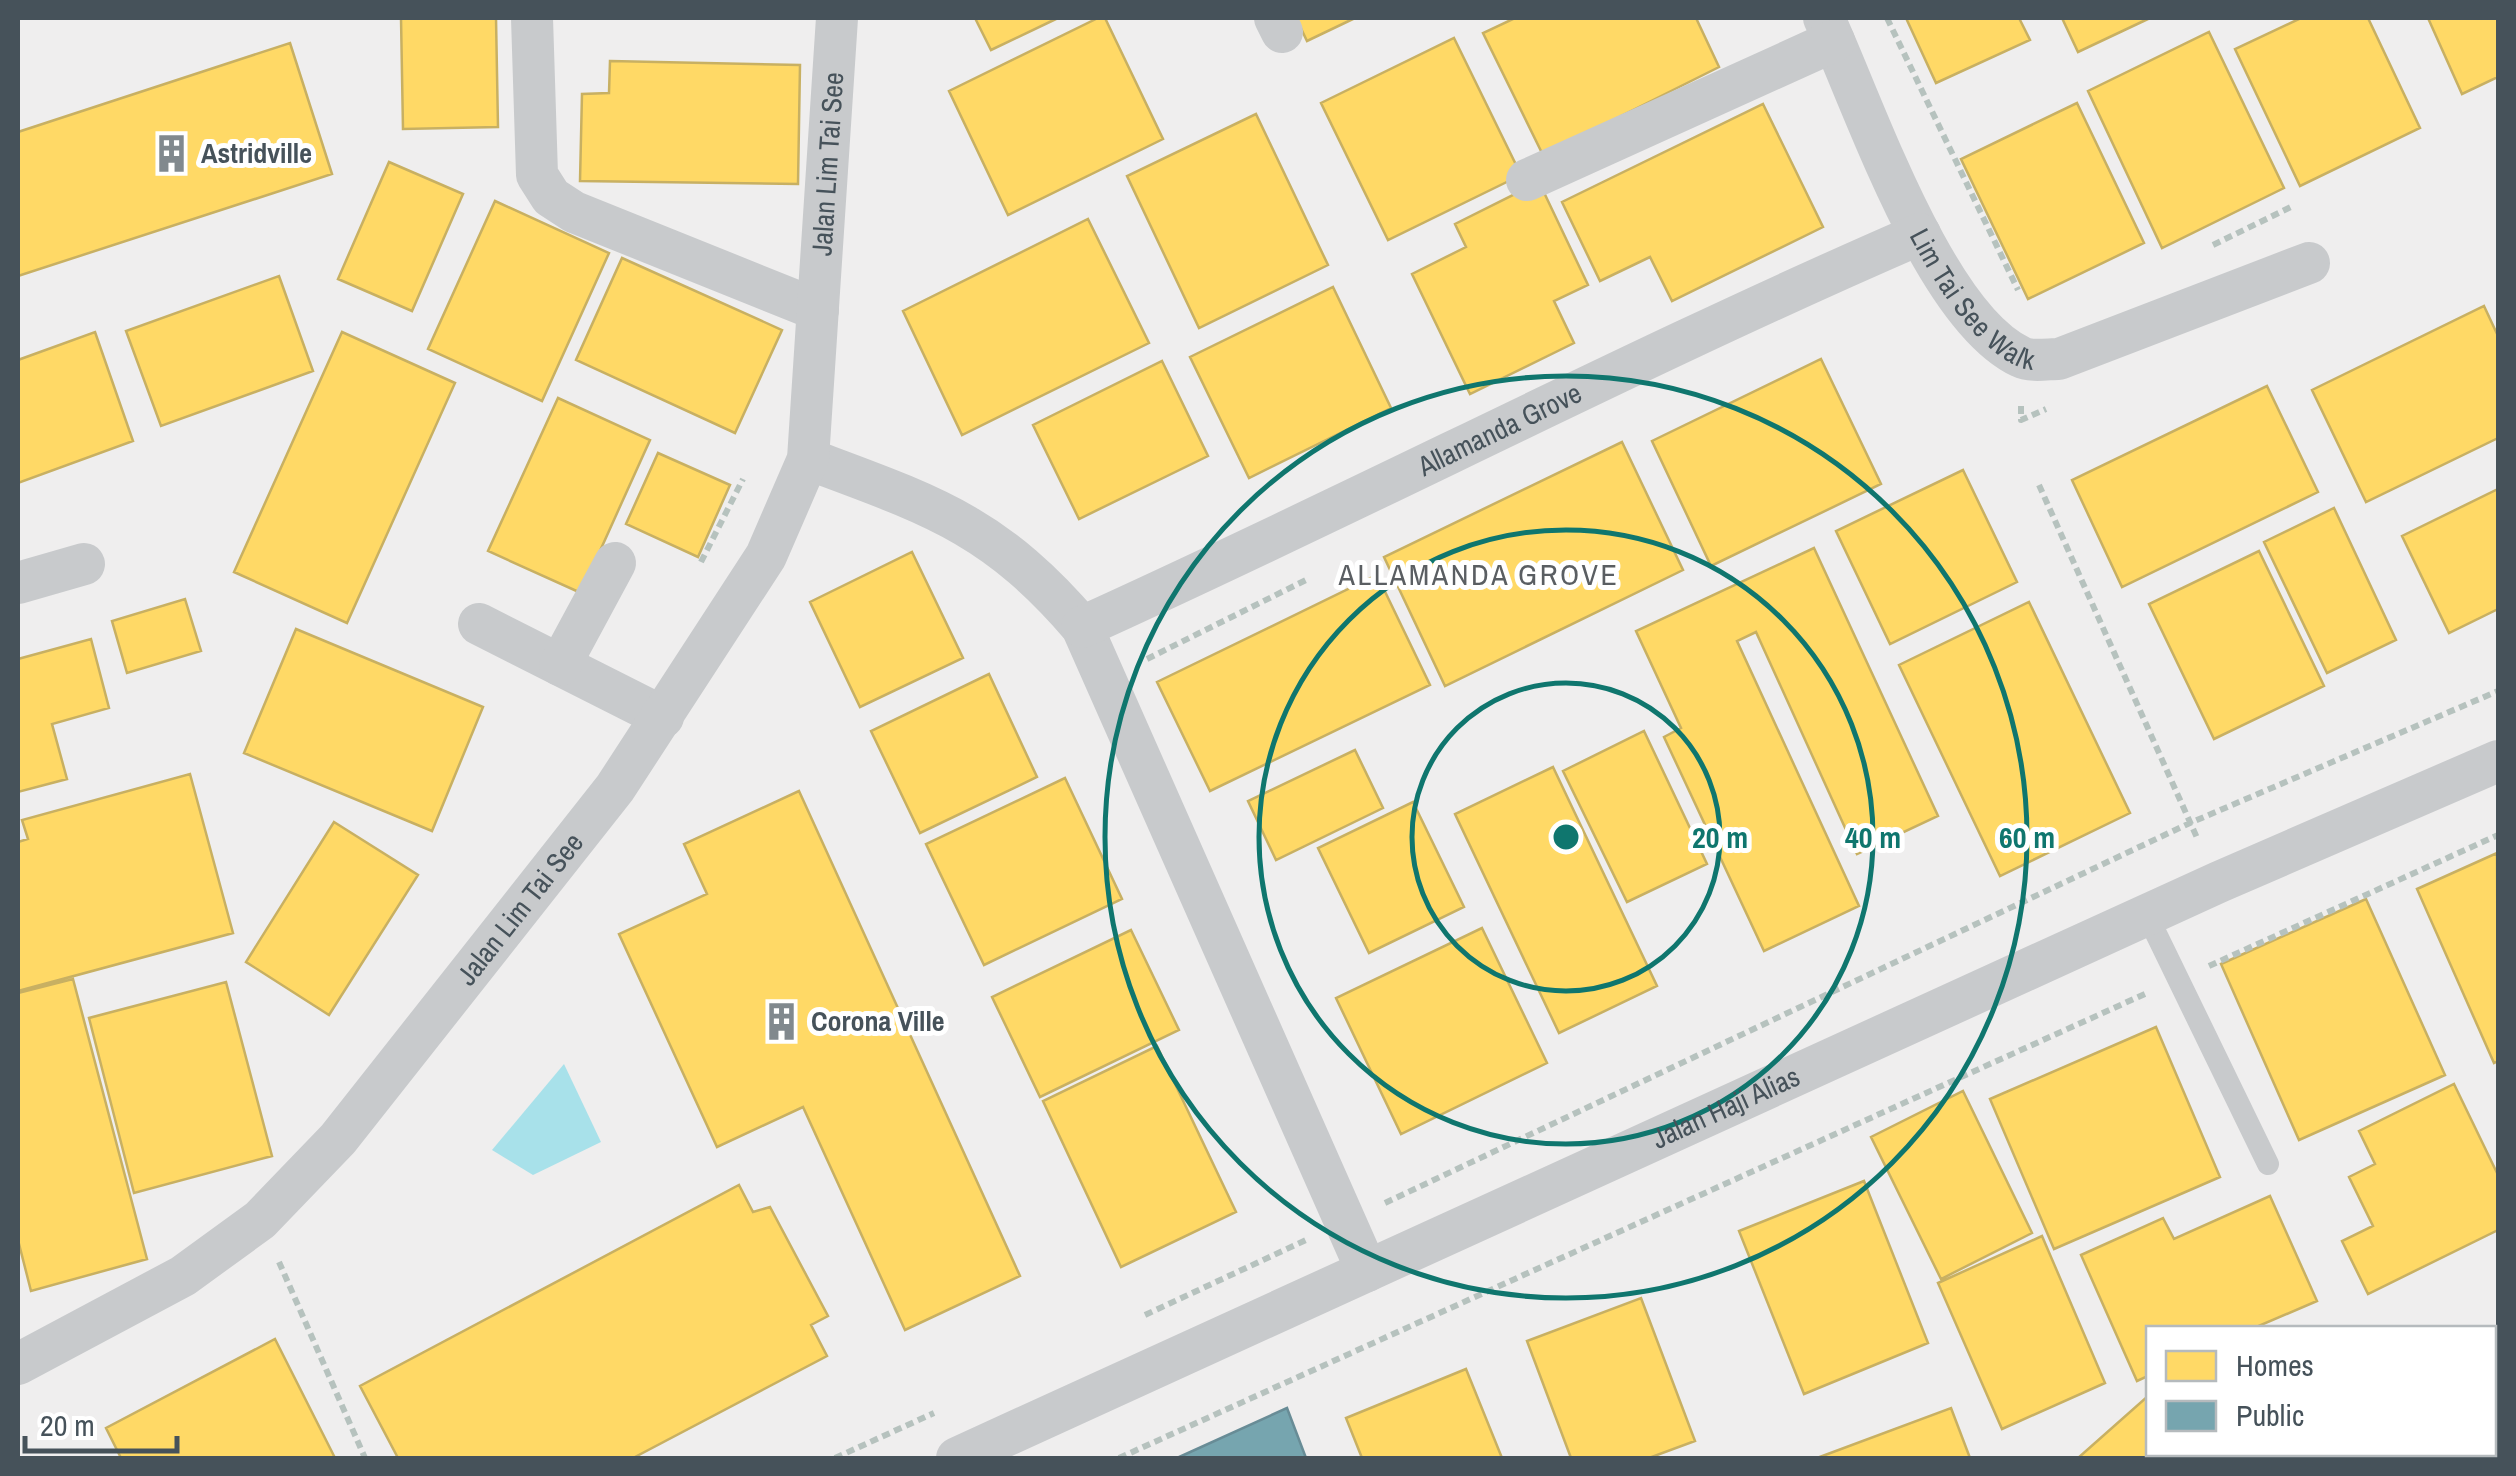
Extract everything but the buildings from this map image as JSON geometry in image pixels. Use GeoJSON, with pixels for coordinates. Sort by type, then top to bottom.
{"type":"FeatureCollection","features":[{"type":"Feature","properties":{"kind":"street"},"geometry":{"type":"LineString","coordinates":[[532,18],[537,175],[551,197],[574,212],[818,310]]}},
{"type":"Feature","properties":{"kind":"street","name":"Jalan Lim Tai See"},"geometry":{"type":"LineString","coordinates":[[18,1364],[184,1276],[260,1220],[338,1139],[615,788],[766,556],[808,460],[837,18]]}},
{"type":"Feature","properties":{"kind":"street"},"geometry":{"type":"LineString","coordinates":[[1527,180],[1829,29]]}},
{"type":"Feature","properties":{"kind":"street","name":"Lim Tai See Walk"},"geometry":{"type":"LineString","coordinates":[[1829,29],[1920,234],[1972,318],[2024,359],[2059,359],[2309,263]]}},
{"type":"Feature","properties":{"kind":"street","name":"Allamanda Grove"},"geometry":{"type":"LineString","coordinates":[[1082,627],[1204,573],[1747,309],[1920,234]]}},
{"type":"Feature","properties":{"kind":"street"},"geometry":{"type":"LineString","coordinates":[[808,460],[907,494],[968,524],[1038,576],[1082,627],[1368,1271]]}},
{"type":"Feature","properties":{"kind":"street"},"geometry":{"type":"LineString","coordinates":[[560,664],[615,563]]}},
{"type":"Feature","properties":{"kind":"street"},"geometry":{"type":"LineString","coordinates":[[18,582],[84,564]]}},
{"type":"Feature","properties":{"kind":"street"},"geometry":{"type":"LineString","coordinates":[[480,624],[663,717]]}},
{"type":"Feature","properties":{"kind":"street","name":"Jalan Haji Alias"},"geometry":{"type":"LineString","coordinates":[[958,1458],[2218,882],[2498,761]]}},
{"type":"Feature","properties":{"kind":"lane"},"geometry":{"type":"LineString","coordinates":[[2146,916],[2268,1164]]}},
{"type":"Feature","properties":{"kind":"path"},"geometry":{"type":"LineString","coordinates":[[1887,18],[2024,301]]}},
{"type":"Feature","properties":{"kind":"path"},"geometry":{"type":"LineString","coordinates":[[2207,248],[2293,206]]}},
{"type":"Feature","properties":{"kind":"path"},"geometry":{"type":"LineString","coordinates":[[699,566],[751,463]]}},
{"type":"Feature","properties":{"kind":"path"},"geometry":{"type":"LineString","coordinates":[[2039,485],[2218,882]]}},
{"type":"Feature","properties":{"kind":"path"},"geometry":{"type":"LineString","coordinates":[[1135,1320],[2190,823],[2498,691]]}},
{"type":"Feature","properties":{"kind":"path"},"geometry":{"type":"LineString","coordinates":[[1119,1458],[2498,835]]}},
{"type":"Feature","properties":{"kind":"path"},"geometry":{"type":"LineString","coordinates":[[260,1220],[365,1458]]}},
{"type":"Feature","properties":{"kind":"path"},"geometry":{"type":"LineString","coordinates":[[836,1458],[941,1410]]}},
{"type":"Feature","properties":{"kind":"water"},"geometry":{"type":"Polygon","coordinates":[[[564,1064],[601,1142],[533,1175],[492,1150],[564,1064]]]}},
{"type":"Feature","properties":{"kind":"place","name":"Astridville"},"geometry":{"type":"Point","coordinates":[171,153]}},
{"type":"Feature","properties":{"kind":"place","name":"Corona Ville"},"geometry":{"type":"Point","coordinates":[781,1021]}},
{"type":"Feature","properties":{"kind":"district","name":"ALLAMANDA GROVE"},"geometry":{"type":"Point","coordinates":[1479,574]}}]}
